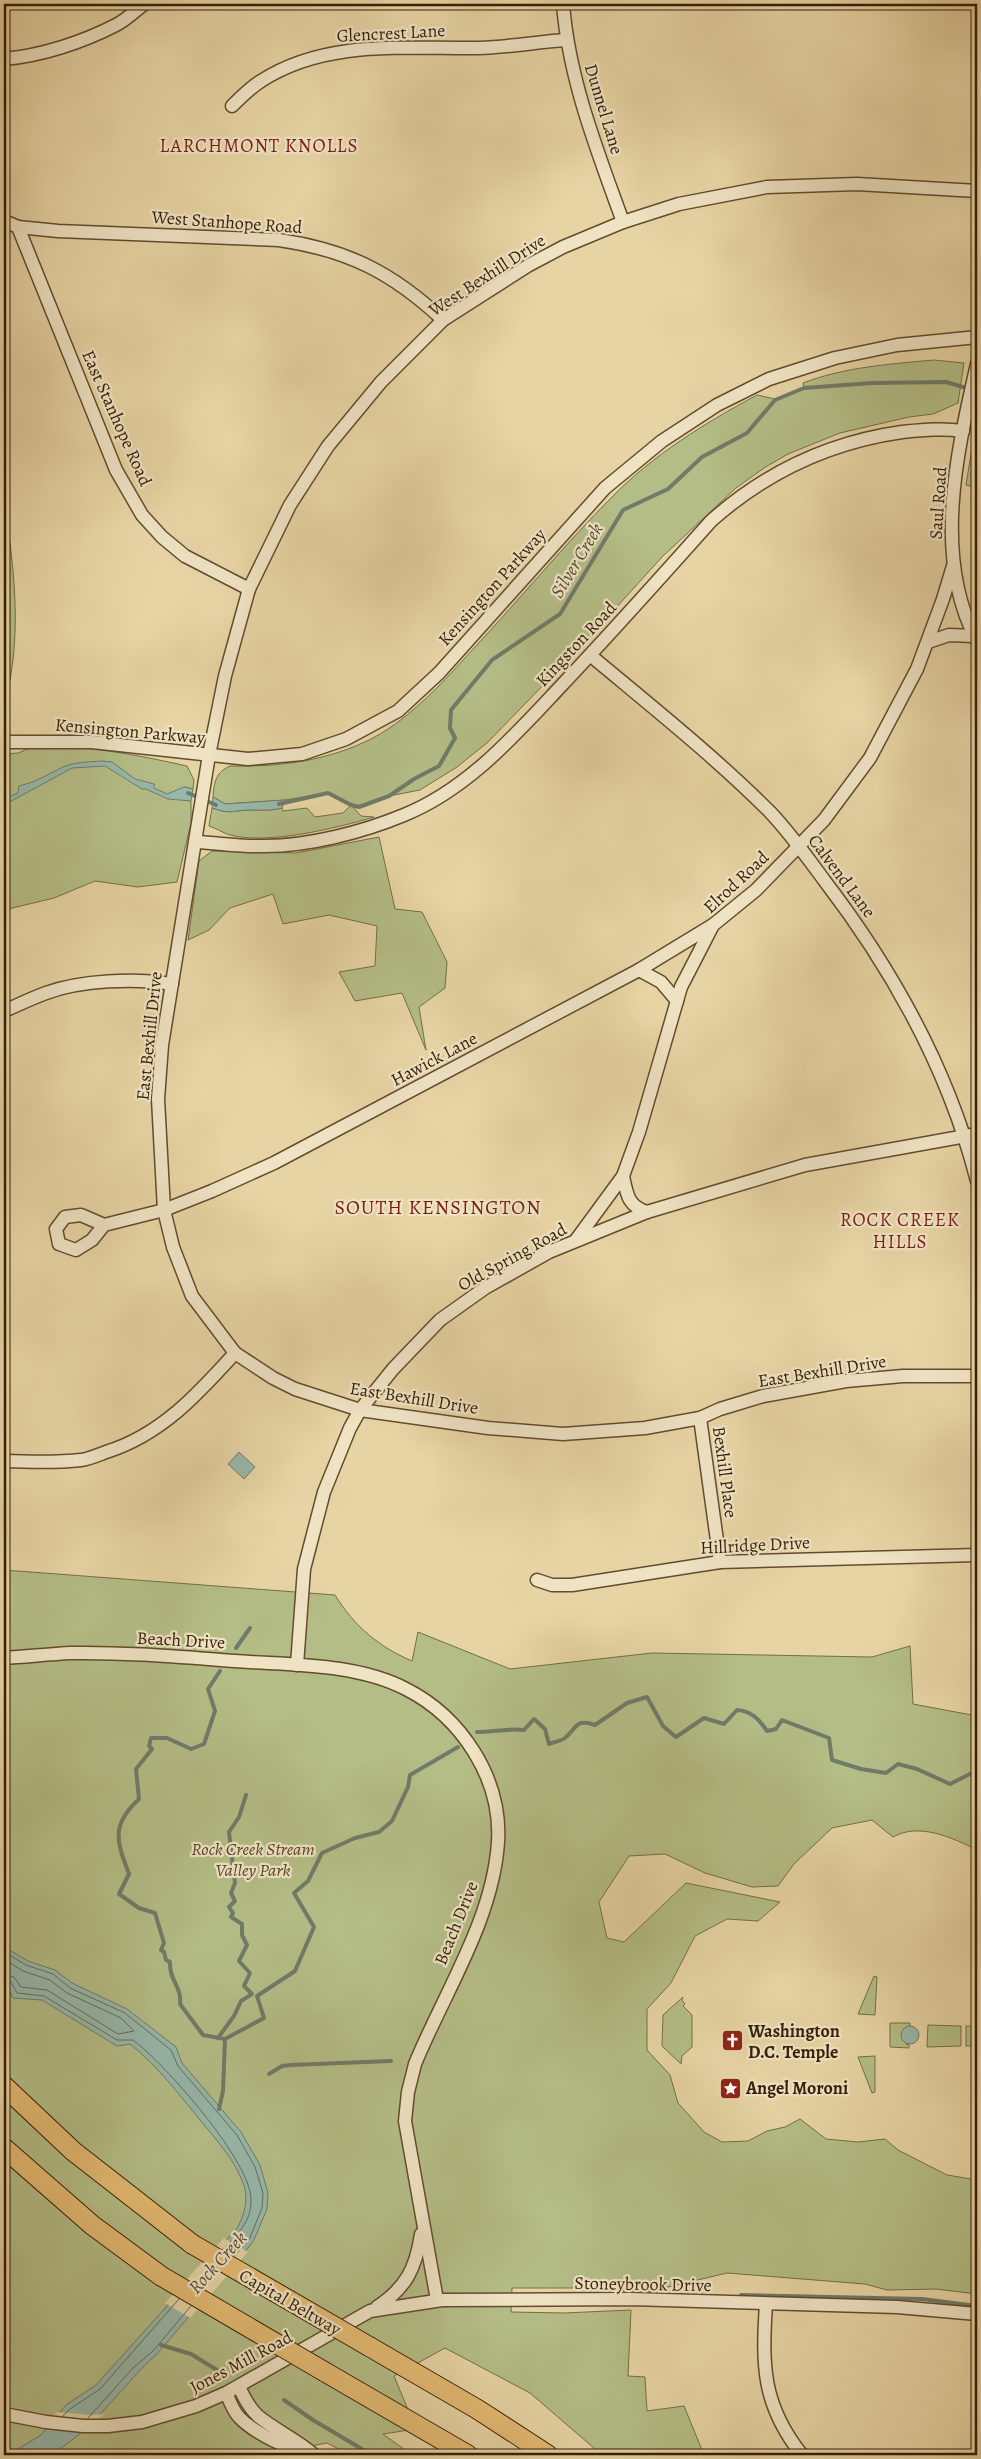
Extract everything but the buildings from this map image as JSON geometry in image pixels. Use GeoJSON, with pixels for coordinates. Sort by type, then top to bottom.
{"type":"FeatureCollection","features":[{"type":"Feature","properties":{"kind":"highway","name":"Capital Beltway"},"geometry":{"type":"LineString","coordinates":[[4,2086],[72,2151],[192,2244],[477,2409],[548,2455]]}},
{"type":"Feature","properties":{"kind":"highway"},"geometry":{"type":"LineString","coordinates":[[4,2148],[92,2225],[161,2276],[468,2455]]}},
{"type":"Feature","properties":{"kind":"street"},"geometry":{"type":"LineString","coordinates":[[4,59],[17,58],[78,42],[118,25],[144,4]]}},
{"type":"Feature","properties":{"kind":"street","name":"Dunnel Lane"},"geometry":{"type":"LineString","coordinates":[[563,4],[566,40],[582,108],[623,222]]}},
{"type":"Feature","properties":{"kind":"street","name":"Glencrest Lane"},"geometry":{"type":"LineString","coordinates":[[232,106],[260,81],[315,56],[346,50],[482,48],[566,40]]}},
{"type":"Feature","properties":{"kind":"street","name":"West Bexhill Drive"},"geometry":{"type":"LineString","coordinates":[[197,842],[209,755],[225,676],[249,589],[290,505],[328,446],[381,382],[443,320],[529,265],[563,247],[623,222],[678,204],[767,187],[857,184],[977,191]]}},
{"type":"Feature","properties":{"kind":"street"},"geometry":{"type":"LineString","coordinates":[[4,220],[18,227]]}},
{"type":"Feature","properties":{"kind":"street","name":"West Stanhope Road"},"geometry":{"type":"LineString","coordinates":[[18,227],[58,231],[279,240],[307,244],[339,252],[387,275],[421,300],[443,320]]}},
{"type":"Feature","properties":{"kind":"street","name":"East Stanhope Road"},"geometry":{"type":"LineString","coordinates":[[18,227],[116,470],[142,516],[162,537],[185,556],[249,589]]}},
{"type":"Feature","properties":{"kind":"street","name":"Kensington Parkway"},"geometry":{"type":"LineString","coordinates":[[4,742],[92,742],[248,759],[302,754],[346,739],[398,711],[439,673],[605,488],[662,441],[717,405],[769,379],[835,358],[897,345],[977,337]]}},
{"type":"Feature","properties":{"kind":"street","name":"Saul Road"},"geometry":{"type":"LineString","coordinates":[[976,370],[963,431],[954,499],[953,566],[976,639]]}},
{"type":"Feature","properties":{"kind":"street","name":"Kingston Road"},"geometry":{"type":"LineString","coordinates":[[197,842],[265,846],[326,839],[405,815],[435,799],[471,775],[510,740],[711,521],[727,507],[776,473],[815,454],[872,436],[935,428],[963,431]]}},
{"type":"Feature","properties":{"kind":"street","name":"Elrod Road"},"geometry":{"type":"LineString","coordinates":[[576,1240],[623,1176],[639,1132],[681,987],[714,925],[756,890],[824,820],[870,758],[905,695],[928,642],[953,566]]}},
{"type":"Feature","properties":{"kind":"street"},"geometry":{"type":"LineString","coordinates":[[928,642],[949,634],[976,639]]}},
{"type":"Feature","properties":{"kind":"street","name":"Calvend Lane"},"geometry":{"type":"LineString","coordinates":[[590,655],[725,768],[771,814],[799,846],[849,912],[898,988],[971,1134],[977,1181]]}},
{"type":"Feature","properties":{"kind":"street","name":"East Bexhill Drive"},"geometry":{"type":"LineString","coordinates":[[197,842],[162,1045],[158,1099],[164,1210],[173,1247],[192,1296],[235,1353],[273,1378],[295,1389],[360,1410],[488,1428],[563,1434],[645,1428],[700,1418],[720,1409],[763,1396],[846,1381],[903,1376],[977,1376]]}},
{"type":"Feature","properties":{"kind":"street","name":"Hawick Lane"},"geometry":{"type":"LineString","coordinates":[[104,1225],[164,1210],[274,1163],[639,970],[714,925]]}},
{"type":"Feature","properties":{"kind":"street"},"geometry":{"type":"LineString","coordinates":[[639,970],[661,982],[677,1001]]}},
{"type":"Feature","properties":{"kind":"street"},"geometry":{"type":"LineString","coordinates":[[4,1011],[47,993],[70,987],[104,983],[158,982],[172,984]]}},
{"type":"Feature","properties":{"kind":"street","name":"Old Spring Road"},"geometry":{"type":"LineString","coordinates":[[297,1665],[304,1569],[324,1492],[350,1428],[360,1410],[416,1343],[440,1320],[485,1288],[576,1240],[648,1212],[805,1165],[971,1134]]}},
{"type":"Feature","properties":{"kind":"street"},"geometry":{"type":"LineString","coordinates":[[623,1176],[627,1199],[637,1209],[648,1212]]}},
{"type":"Feature","properties":{"kind":"street"},"geometry":{"type":"LineString","coordinates":[[4,1461],[82,1460],[122,1448],[150,1434],[193,1399],[235,1353]]}},
{"type":"Feature","properties":{"kind":"street","name":"Bexhill Place"},"geometry":{"type":"LineString","coordinates":[[700,1418],[720,1562]]}},
{"type":"Feature","properties":{"kind":"street","name":"Hillridge Drive"},"geometry":{"type":"LineString","coordinates":[[537,1580],[552,1585],[572,1585],[720,1562],[977,1555]]}},
{"type":"Feature","properties":{"kind":"street","name":"Beach Drive"},"geometry":{"type":"LineString","coordinates":[[4,1658],[69,1653],[147,1655],[297,1665],[366,1674],[405,1688],[426,1700],[443,1714],[469,1743],[479,1759],[493,1797],[498,1839],[491,1884],[473,1935],[421,2050],[408,2092],[405,2121],[436,2300]]}},
{"type":"Feature","properties":{"kind":"street"},"geometry":{"type":"LineString","coordinates":[[370,2311],[400,2289],[407,2279],[419,2248],[422,2224]]}},
{"type":"Feature","properties":{"kind":"street","name":"Stoneybrook Drive"},"geometry":{"type":"LineString","coordinates":[[316,2342],[370,2311],[436,2300],[631,2300],[897,2306],[977,2314]]}},
{"type":"Feature","properties":{"kind":"street"},"geometry":{"type":"LineString","coordinates":[[766,2304],[763,2356],[767,2383],[775,2411],[790,2440],[802,2455]]}},
{"type":"Feature","properties":{"kind":"street","name":"Jones Mill Road"},"geometry":{"type":"LineString","coordinates":[[4,2414],[46,2422],[108,2426],[142,2422],[196,2406],[226,2393],[316,2342]]}},
{"type":"Feature","properties":{"kind":"street"},"geometry":{"type":"LineString","coordinates":[[239,2386],[251,2408],[259,2416],[301,2443],[313,2454]]}},
{"type":"Feature","properties":{"kind":"street"},"geometry":{"type":"LineString","coordinates":[[226,2393],[238,2416],[246,2423],[289,2448],[313,2454]]}},
{"type":"Feature","properties":{"kind":"green space"},"geometry":{"type":"Polygon","coordinates":[[[934,360],[964,363],[958,403],[933,414],[909,417],[840,433],[788,454],[736,488],[662,557],[585,642],[488,742],[457,767],[420,790],[389,796],[359,807],[352,806],[361,816],[374,817],[341,826],[283,837],[246,838],[230,835],[209,826],[212,808],[228,812],[282,808],[283,811],[307,808],[315,817],[343,813],[351,805],[328,793],[285,800],[225,804],[213,797],[214,787],[219,774],[230,766],[285,764],[321,757],[356,746],[373,738],[401,720],[451,673],[612,497],[645,467],[680,441],[757,395],[775,399],[804,388],[803,383],[835,373],[868,367],[934,360]]]}},
{"type":"Feature","properties":{"kind":"green space"},"geometry":{"type":"Polygon","coordinates":[[[977,416],[977,488],[966,485],[977,416]]]}},
{"type":"Feature","properties":{"kind":"green space"},"geometry":{"type":"Polygon","coordinates":[[[4,501],[12,560],[15,640],[4,713],[4,501]]]}},
{"type":"Feature","properties":{"kind":"green space"},"geometry":{"type":"Polygon","coordinates":[[[35,746],[73,747],[112,752],[187,766],[194,780],[193,789],[184,787],[185,800],[191,801],[191,823],[177,882],[138,887],[95,881],[54,898],[4,910],[4,754],[18,753],[35,746]]]}},
{"type":"Feature","properties":{"kind":"green space"},"geometry":{"type":"Polygon","coordinates":[[[379,837],[395,909],[422,912],[447,962],[445,988],[419,1007],[426,1050],[402,993],[355,1001],[339,972],[375,966],[377,926],[329,915],[283,924],[273,894],[230,908],[209,930],[188,940],[199,861],[212,851],[296,853],[379,837]]]}},
{"type":"Feature","properties":{"kind":"green space","name":"Rock Creek Stream Valley Park"},"geometry":{"type":"Polygon","coordinates":[[[4,1570],[335,1595],[350,1616],[368,1634],[389,1649],[412,1661],[418,1632],[510,1669],[652,1653],[872,1657],[910,1646],[913,1704],[977,1716],[977,1850],[947,1837],[925,1831],[903,1833],[893,1837],[872,1820],[832,1828],[794,1864],[778,1886],[752,1887],[705,1873],[665,1854],[629,1856],[599,1902],[607,1938],[624,1942],[686,1883],[780,1902],[758,1921],[727,1919],[695,1936],[671,1983],[647,2009],[647,2050],[670,2075],[678,2103],[704,2132],[722,2142],[748,2141],[767,2131],[785,2127],[800,2119],[826,2139],[858,2142],[885,2139],[898,2150],[947,2175],[977,2180],[977,2294],[936,2289],[887,2290],[865,2284],[727,2273],[643,2293],[601,2288],[512,2288],[511,2312],[564,2313],[631,2310],[628,2376],[645,2377],[647,2411],[684,2406],[704,2455],[602,2455],[530,2393],[445,2348],[394,2376],[416,2429],[383,2434],[412,2455],[351,2455],[327,2443],[278,2452],[283,2455],[4,2455],[4,1570]]]}},
{"type":"Feature","properties":{"kind":"green space"},"geometry":{"type":"Polygon","coordinates":[[[874,1976],[877,1977],[875,2015],[858,2014],[874,1976]]]}},
{"type":"Feature","properties":{"kind":"green space"},"geometry":{"type":"Polygon","coordinates":[[[683,1997],[682,2000],[685,2004],[683,2006],[692,2015],[692,2047],[682,2056],[681,2064],[662,2046],[663,2015],[683,1997]]]}},
{"type":"Feature","properties":{"kind":"green space"},"geometry":{"type":"Polygon","coordinates":[[[890,2023],[910,2023],[910,2026],[906,2027],[906,2044],[909,2045],[909,2048],[890,2047],[890,2023]]]}},
{"type":"Feature","properties":{"kind":"green space"},"geometry":{"type":"Polygon","coordinates":[[[928,2025],[961,2026],[961,2046],[927,2047],[928,2025]]]}},
{"type":"Feature","properties":{"kind":"green space"},"geometry":{"type":"Polygon","coordinates":[[[966,2026],[977,2026],[977,2046],[966,2046],[966,2026]]]}},
{"type":"Feature","properties":{"kind":"green space"},"geometry":{"type":"Polygon","coordinates":[[[875,2056],[875,2092],[872,2093],[858,2057],[875,2056]]]}},
{"type":"Feature","properties":{"kind":"water"},"geometry":{"type":"Polygon","coordinates":[[[102,761],[112,762],[135,779],[154,784],[154,788],[167,794],[184,787],[193,789],[191,801],[168,799],[142,789],[105,766],[72,768],[4,805],[4,799],[18,793],[19,786],[36,781],[69,765],[102,761]]]}},
{"type":"Feature","properties":{"kind":"water"},"geometry":{"type":"Polygon","coordinates":[[[213,797],[225,804],[285,800],[282,808],[229,812],[212,808],[213,797]]]}},
{"type":"Feature","properties":{"kind":"water"},"geometry":{"type":"Polygon","coordinates":[[[239,1452],[255,1467],[244,1479],[228,1464],[239,1452]]]}},
{"type":"Feature","properties":{"kind":"water","name":"Rock Creek"},"geometry":{"type":"Polygon","coordinates":[[[4,1947],[28,1961],[55,1970],[72,1983],[127,2009],[176,2047],[182,2063],[241,2132],[260,2165],[268,2193],[267,2209],[253,2242],[156,2355],[102,2412],[71,2441],[56,2450],[37,2456],[4,2455],[4,2452],[18,2449],[41,2435],[66,2405],[96,2385],[238,2227],[244,2210],[246,2194],[240,2175],[221,2146],[160,2072],[141,2053],[130,2044],[117,2046],[42,2000],[13,1998],[7,1985],[4,1985],[4,1947]]]}},
{"type":"Feature","properties":{"kind":"water"},"geometry":{"type":"Polygon","coordinates":[[[906,2026],[914,2026],[919,2031],[917,2042],[906,2044],[901,2039],[901,2031],[906,2026]]]}},
{"type":"Feature","properties":{"kind":"pier"},"geometry":{"type":"Polygon","coordinates":[[[224,2238],[248,2252],[190,2318],[165,2303],[224,2238]]]}},
{"type":"Feature","properties":{"kind":"pier"},"geometry":{"type":"Polygon","coordinates":[[[57,2412],[91,2415],[104,2414],[84,2433],[43,2429],[57,2412]]]}},
{"type":"Feature","properties":{"kind":"waterway","name":"Silver Creek"},"geometry":{"type":"LineString","coordinates":[[279,804],[328,793],[359,807],[389,796],[414,779],[439,766],[455,738],[450,728],[451,710],[492,660],[560,614],[623,510],[668,489],[702,457],[747,433],[775,400],[804,388],[872,383],[946,382],[970,389]]}},
{"type":"Feature","properties":{"kind":"waterway","name":"Silver Creek"},"geometry":{"type":"LineString","coordinates":[[188,793],[216,805]]}},
{"type":"Feature","properties":{"kind":"waterway"},"geometry":{"type":"LineString","coordinates":[[236,1648],[250,1628]]}},
{"type":"Feature","properties":{"kind":"waterway"},"geometry":{"type":"LineString","coordinates":[[220,1671],[208,1689],[215,1711],[204,1744],[191,1749],[167,1738],[151,1738],[149,1746],[152,1749],[136,1769],[139,1799],[130,1808],[120,1825],[119,1842],[129,1874],[119,1894],[139,1908],[155,1913],[164,1943],[161,1950],[164,1952],[166,1960],[170,1962],[171,1974],[179,1993],[180,2004],[203,2035],[225,2039]]}},
{"type":"Feature","properties":{"kind":"waterway"},"geometry":{"type":"LineString","coordinates":[[477,1732],[512,1729],[524,1730],[534,1719],[545,1729],[549,1744],[565,1738],[580,1723],[595,1725],[627,1703],[647,1697],[663,1726],[676,1737],[704,1718],[724,1724],[737,1710],[754,1716],[767,1731],[776,1729],[782,1720],[829,1738],[832,1760],[861,1769],[886,1773],[898,1764],[917,1769],[950,1784],[970,1774],[977,1773]]}},
{"type":"Feature","properties":{"kind":"waterway"},"geometry":{"type":"LineString","coordinates":[[219,2109],[223,2091],[225,2039],[264,2018],[257,1996],[295,1971],[314,1927],[294,1893],[308,1881],[322,1853],[355,1838],[379,1832],[392,1821],[408,1787],[410,1775],[458,1747]]}},
{"type":"Feature","properties":{"kind":"waterway"},"geometry":{"type":"LineString","coordinates":[[218,2038],[234,2016],[241,2001],[252,1994],[244,1986],[250,1973],[239,1961],[247,1945],[242,1935],[242,1924],[231,1917],[233,1913],[229,1907],[235,1901],[231,1893],[235,1883],[229,1832],[239,1817],[246,1795]]}},
{"type":"Feature","properties":{"kind":"waterway"},"geometry":{"type":"LineString","coordinates":[[269,2074],[282,2066],[291,2065],[391,2061]]}},
{"type":"Feature","properties":{"kind":"waterway"},"geometry":{"type":"LineString","coordinates":[[741,2295],[922,2299],[977,2306]]}},
{"type":"Feature","properties":{"kind":"waterway"},"geometry":{"type":"LineString","coordinates":[[161,2345],[191,2354],[217,2370]]}},
{"type":"Feature","properties":{"kind":"waterway"},"geometry":{"type":"LineString","coordinates":[[284,2400],[313,2420],[372,2455]]}},
{"type":"Feature","properties":{"kind":"place","name":"Washington D.C. Temple"},"geometry":{"type":"Point","coordinates":[732,2041]}},
{"type":"Feature","properties":{"kind":"place","name":"Angel Moroni"},"geometry":{"type":"Point","coordinates":[730,2088]}},
{"type":"Feature","properties":{"kind":"district","name":"LARCHMONT KNOLLS"},"geometry":{"type":"Point","coordinates":[259,145]}},
{"type":"Feature","properties":{"kind":"district","name":"SOUTH KENSINGTON"},"geometry":{"type":"Point","coordinates":[438,1207]}},
{"type":"Feature","properties":{"kind":"district","name":"ROCK CREEK HILLS"},"geometry":{"type":"Point","coordinates":[900,1230]}}]}
